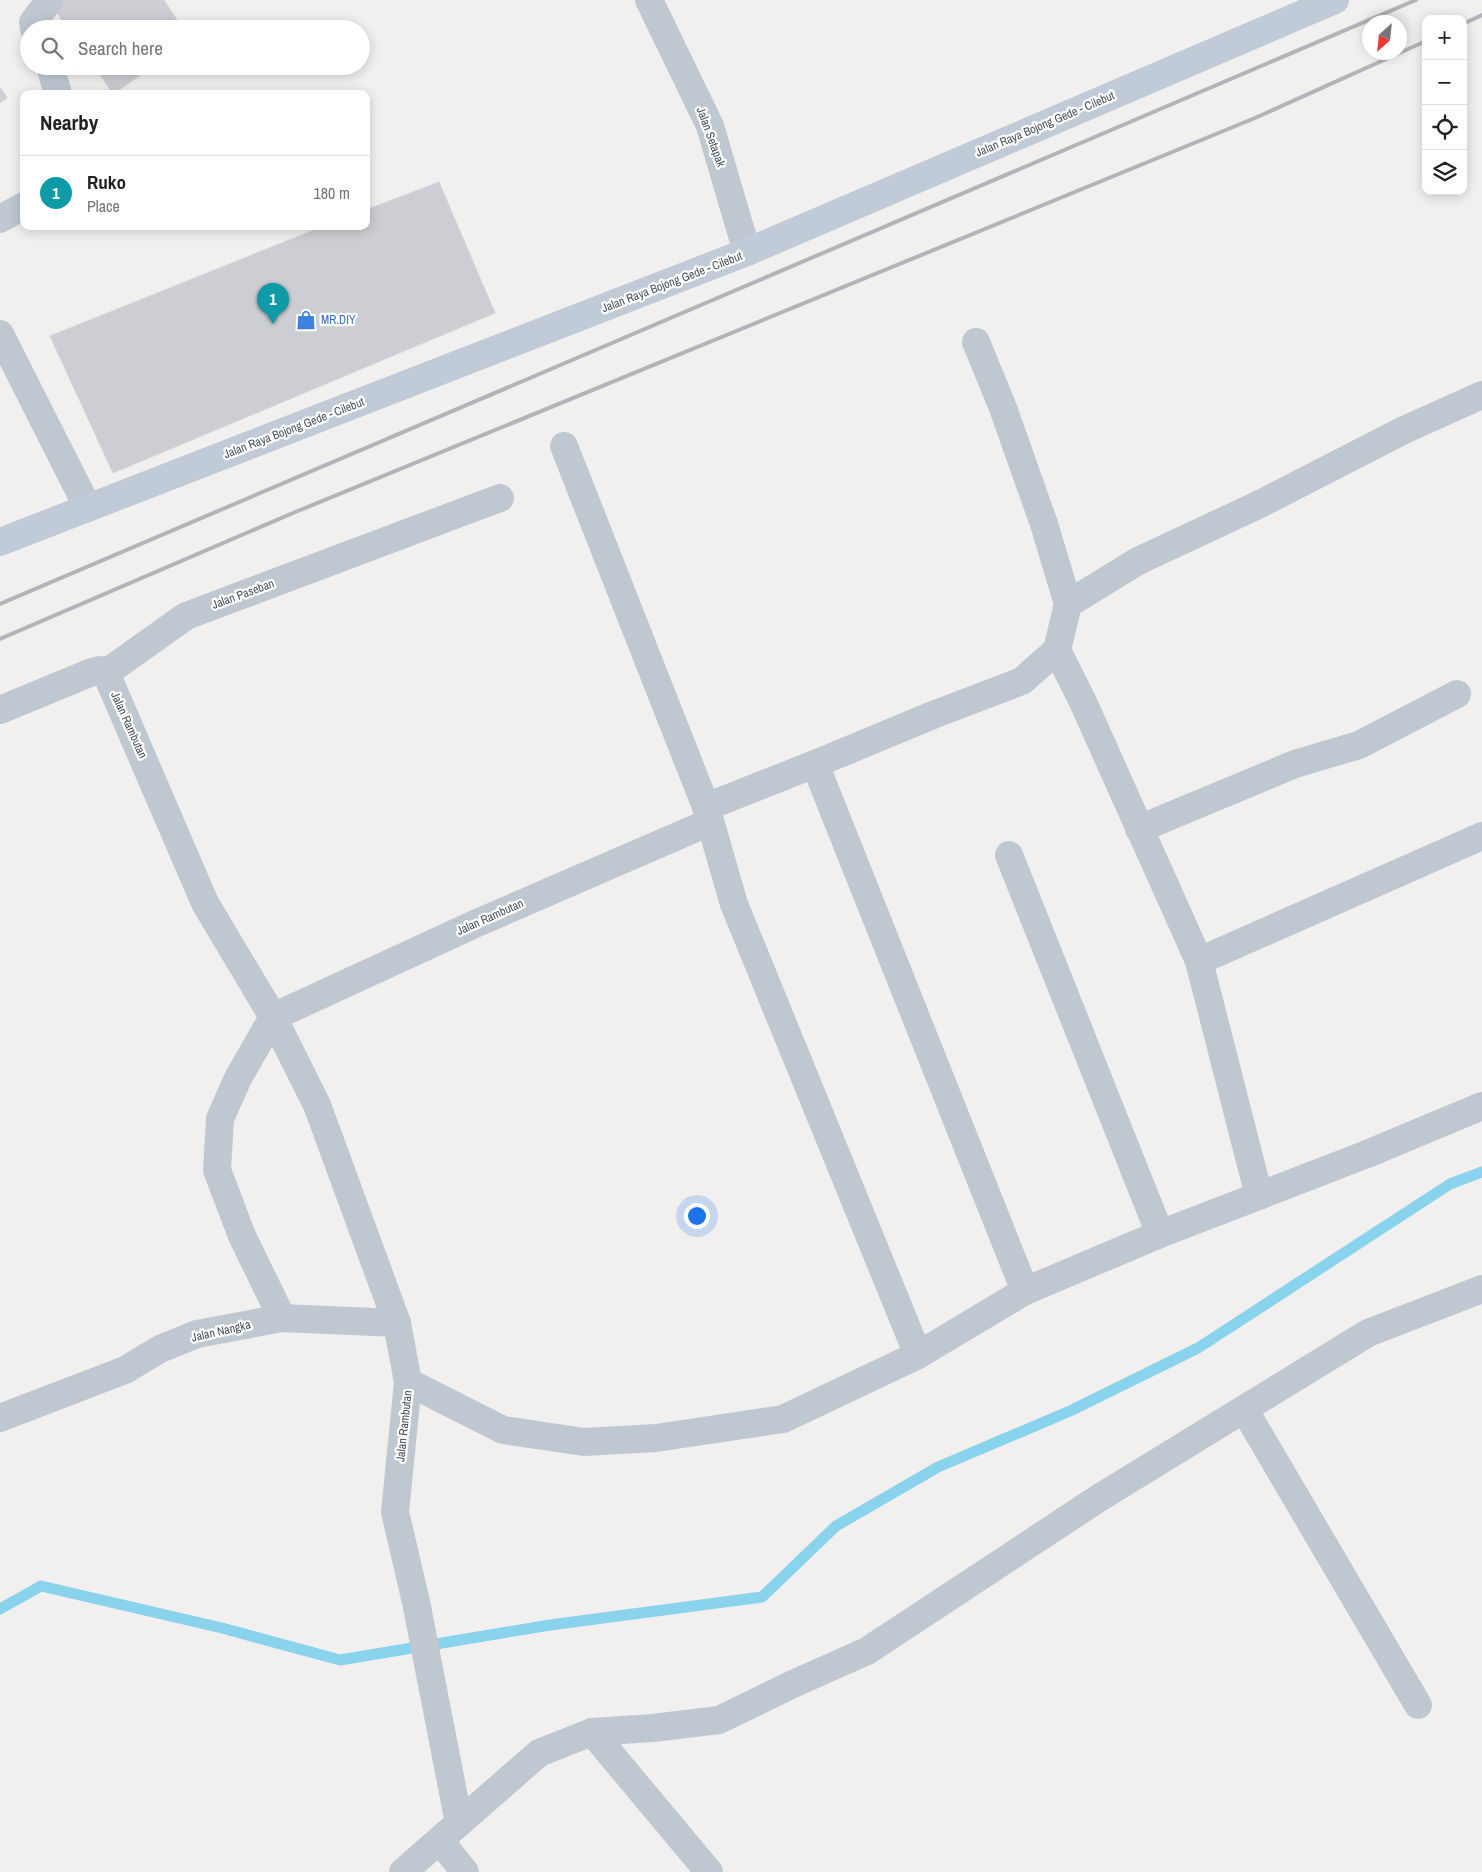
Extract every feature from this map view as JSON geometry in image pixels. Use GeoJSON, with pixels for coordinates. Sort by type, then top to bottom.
{"type":"FeatureCollection","features":[{"type":"Feature","properties":{"kind":"main road","name":"Jalan Raya Bojong Gede - Cilebut"},"geometry":{"type":"LineString","coordinates":[[0,542],[748,252],[1335,0]]}},
{"type":"Feature","properties":{"kind":"street"},"geometry":{"type":"LineString","coordinates":[[35,20],[50,0]]}},
{"type":"Feature","properties":{"kind":"street","name":"Jalan Setapak"},"geometry":{"type":"LineString","coordinates":[[649,0],[710,126],[748,252]]}},
{"type":"Feature","properties":{"kind":"street"},"geometry":{"type":"LineString","coordinates":[[53,75],[57,90]]}},
{"type":"Feature","properties":{"kind":"street"},"geometry":{"type":"LineString","coordinates":[[0,219],[20,208]]}},
{"type":"Feature","properties":{"kind":"street"},"geometry":{"type":"LineString","coordinates":[[0,334],[88,508]]}},
{"type":"Feature","properties":{"kind":"street"},"geometry":{"type":"LineString","coordinates":[[976,342],[1003,408],[1044,524],[1068,604],[1057,650],[1083,702],[1199,962],[1259,1196]]}},
{"type":"Feature","properties":{"kind":"street"},"geometry":{"type":"LineString","coordinates":[[1068,604],[1138,561],[1260,504],[1404,430],[1482,397]]}},
{"type":"Feature","properties":{"kind":"street"},"geometry":{"type":"LineString","coordinates":[[564,446],[708,815],[734,904],[918,1355]]}},
{"type":"Feature","properties":{"kind":"street","name":"Jalan Paseban"},"geometry":{"type":"LineString","coordinates":[[0,710],[92,672],[101,670],[106,673],[186,616],[500,498]]}},
{"type":"Feature","properties":{"kind":"street","name":"Jalan Rambutan"},"geometry":{"type":"LineString","coordinates":[[273,1017],[814,764],[1022,681],[1057,650]]}},
{"type":"Feature","properties":{"kind":"street","name":"Jalan Rambutan"},"geometry":{"type":"LineString","coordinates":[[106,673],[205,903],[273,1017],[317,1105],[397,1323],[408,1382],[395,1512],[416,1602],[429,1672],[450,1832]]}},
{"type":"Feature","properties":{"kind":"street"},"geometry":{"type":"LineString","coordinates":[[1140,829],[1295,764],[1359,745],[1457,694]]}},
{"type":"Feature","properties":{"kind":"street"},"geometry":{"type":"LineString","coordinates":[[814,764],[1025,1291]]}},
{"type":"Feature","properties":{"kind":"street"},"geometry":{"type":"LineString","coordinates":[[1199,962],[1482,836]]}},
{"type":"Feature","properties":{"kind":"street"},"geometry":{"type":"LineString","coordinates":[[1009,855],[1160,1234]]}},
{"type":"Feature","properties":{"kind":"street"},"geometry":{"type":"LineString","coordinates":[[273,1017],[238,1078],[220,1119],[217,1170],[242,1236],[282,1318]]}},
{"type":"Feature","properties":{"kind":"street"},"geometry":{"type":"LineString","coordinates":[[408,1382],[503,1430],[584,1442],[656,1438],[783,1419],[918,1355],[1025,1291],[1160,1234],[1367,1154],[1482,1106]]}},
{"type":"Feature","properties":{"kind":"street"},"geometry":{"type":"LineString","coordinates":[[403,1872],[539,1753],[592,1732],[653,1728],[719,1720],[867,1651],[1099,1498],[1368,1333],[1482,1289]]}},
{"type":"Feature","properties":{"kind":"street","name":"Jalan Nangka"},"geometry":{"type":"LineString","coordinates":[[0,1418],[126,1370],[160,1349],[198,1334],[282,1318],[397,1323]]}},
{"type":"Feature","properties":{"kind":"street"},"geometry":{"type":"LineString","coordinates":[[1244,1409],[1418,1705]]}},
{"type":"Feature","properties":{"kind":"street"},"geometry":{"type":"LineString","coordinates":[[592,1732],[709,1872]]}},
{"type":"Feature","properties":{"kind":"street"},"geometry":{"type":"LineString","coordinates":[[450,1832],[465,1872]]}},
{"type":"Feature","properties":{"kind":"building"},"geometry":{"type":"Polygon","coordinates":[[[61,0],[164,0],[177,20],[62,20],[52,6],[61,0]]]}},
{"type":"Feature","properties":{"kind":"building"},"geometry":{"type":"Polygon","coordinates":[[[100,75],[141,75],[119,90],[110,90],[100,75]]]}},
{"type":"Feature","properties":{"kind":"building"},"geometry":{"type":"Polygon","coordinates":[[[0,87],[7,98],[0,103],[0,87]]]}},
{"type":"Feature","properties":{"kind":"building"},"geometry":{"type":"Polygon","coordinates":[[[439,182],[495,313],[113,473],[50,336],[314,230],[370,230],[370,208],[439,182]]]}},
{"type":"Feature","properties":{"kind":"waterway"},"geometry":{"type":"LineString","coordinates":[[0,1609],[41,1586],[222,1628],[340,1660],[550,1625],[762,1597],[836,1526],[938,1467],[1070,1411],[1198,1348],[1450,1184],[1482,1172]]}},
{"type":"Feature","properties":{"kind":"railway"},"geometry":{"type":"LineString","coordinates":[[0,604],[1416,0]]}},
{"type":"Feature","properties":{"kind":"railway"},"geometry":{"type":"LineString","coordinates":[[1467,22],[1482,15]]}},
{"type":"Feature","properties":{"kind":"railway"},"geometry":{"type":"LineString","coordinates":[[0,639],[293,513],[1255,118],[1422,43]]}},
{"type":"Feature","properties":{"kind":"place","name":"MR.DIY"},"geometry":{"type":"Point","coordinates":[306,320]}},
{"type":"Feature","properties":{"kind":"place","name":"Ruko"},"geometry":{"type":"Point","coordinates":[273,324]}}]}
